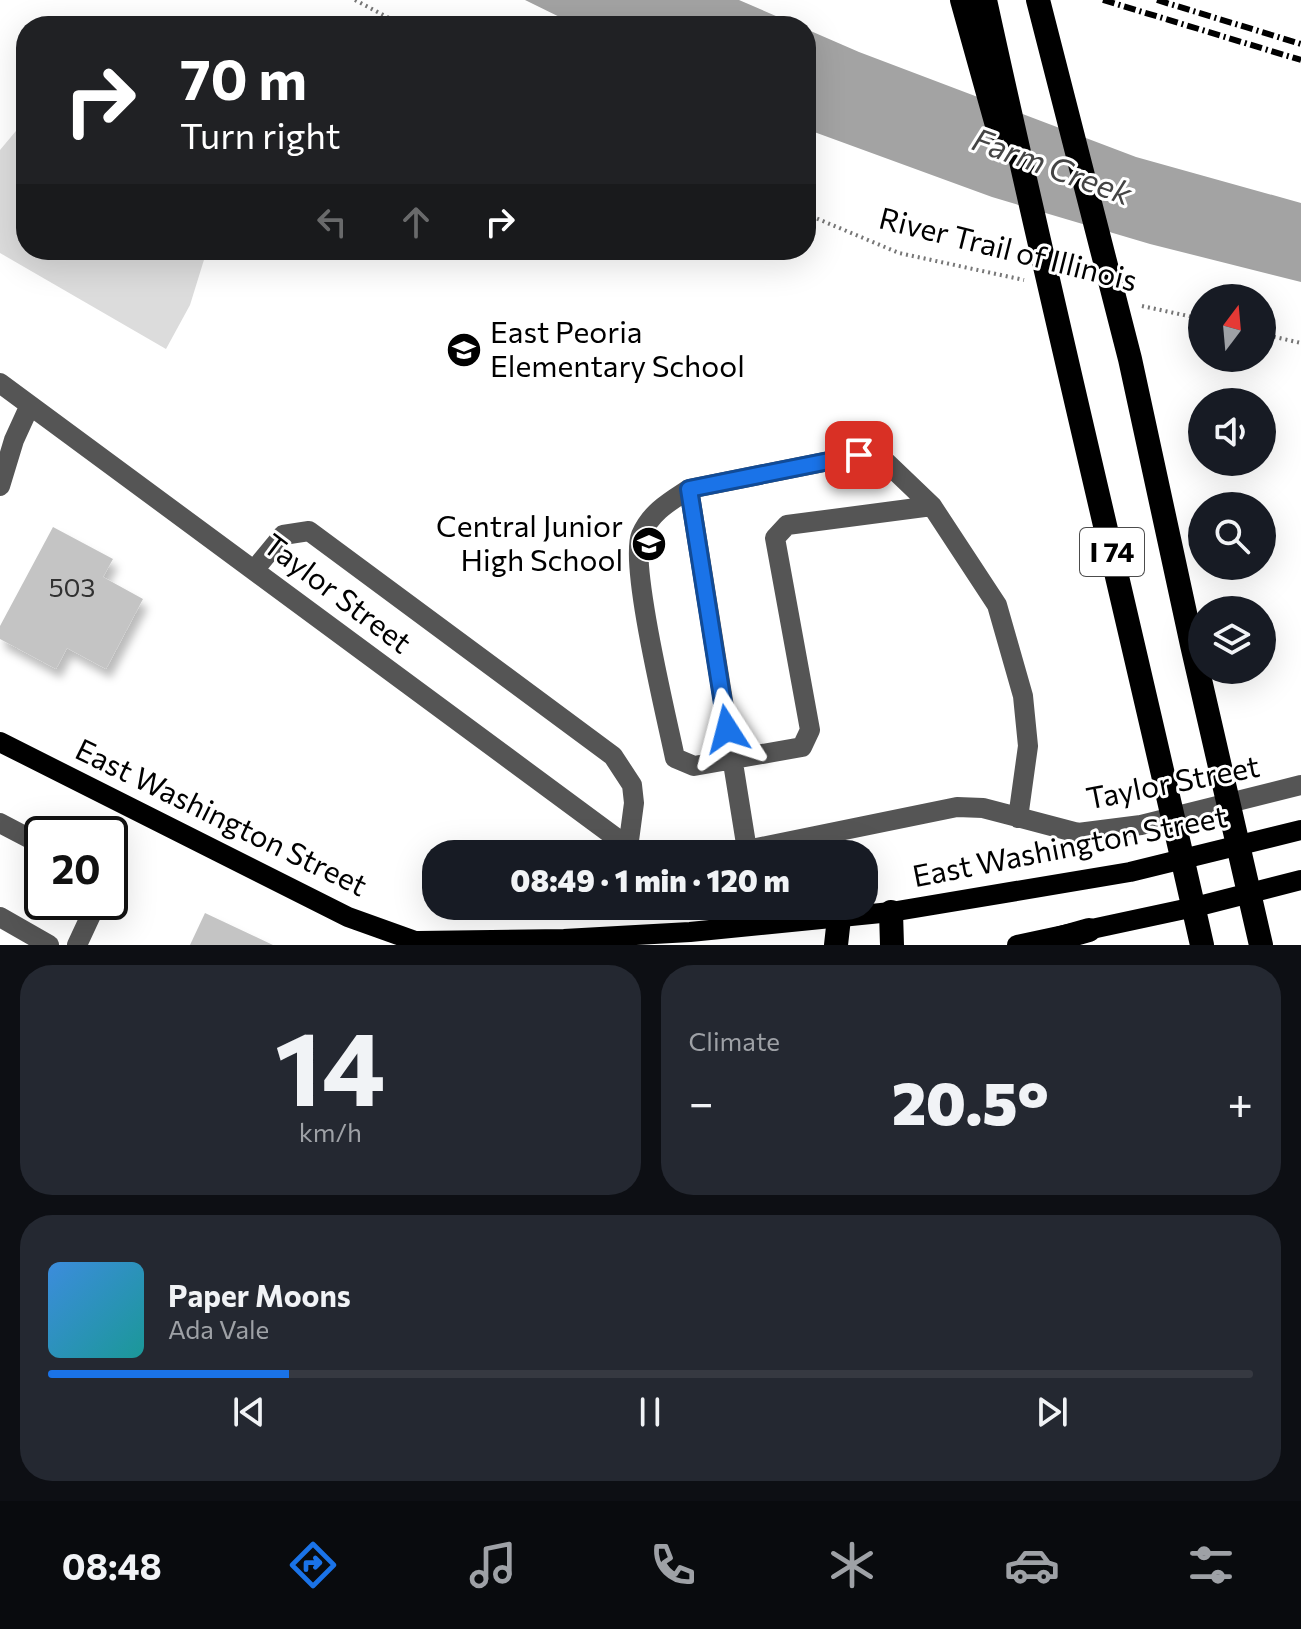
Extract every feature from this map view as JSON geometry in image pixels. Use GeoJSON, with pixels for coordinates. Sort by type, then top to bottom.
{"type":"FeatureCollection","features":[{"type":"Feature","properties":{"kind":"highway"},"geometry":{"type":"LineString","coordinates":[[962,0],[1040,284]]}},
{"type":"Feature","properties":{"kind":"highway","name":"I 74"},"geometry":{"type":"LineString","coordinates":[[985,0],[1040,284],[1061,338],[1202,945]]}},
{"type":"Feature","properties":{"kind":"highway","name":"I 74"},"geometry":{"type":"LineString","coordinates":[[1038,0],[1130,359],[1261,945]]}},
{"type":"Feature","properties":{"kind":"highway"},"geometry":{"type":"LineString","coordinates":[[891,912],[892,945]]}},
{"type":"Feature","properties":{"kind":"highway"},"geometry":{"type":"LineString","coordinates":[[836,945],[839,920]]}},
{"type":"Feature","properties":{"kind":"highway"},"geometry":{"type":"LineString","coordinates":[[1036,945],[1089,930]]}},
{"type":"Feature","properties":{"kind":"main road","name":"East Washington Street"},"geometry":{"type":"LineString","coordinates":[[0,742],[348,917],[421,944],[690,932],[818,920]]}},
{"type":"Feature","properties":{"kind":"main road","name":"East Washington Street"},"geometry":{"type":"LineString","coordinates":[[878,914],[1130,872],[1301,830]]}},
{"type":"Feature","properties":{"kind":"main road"},"geometry":{"type":"LineString","coordinates":[[1017,945],[1301,880]]}},
{"type":"Feature","properties":{"kind":"street","name":"Taylor Street"},"geometry":{"type":"LineString","coordinates":[[0,383],[618,840]]}},
{"type":"Feature","properties":{"kind":"street"},"geometry":{"type":"LineString","coordinates":[[0,486],[14,440],[30,405]]}},
{"type":"Feature","properties":{"kind":"street"},"geometry":{"type":"LineString","coordinates":[[932,506],[787,525],[775,538],[810,730],[802,747],[694,766],[675,758],[639,577],[640,537],[656,511],[689,489],[859,455],[886,462],[932,506],[997,605],[1023,696],[1028,746],[1018,818]]}},
{"type":"Feature","properties":{"kind":"street"},"geometry":{"type":"LineString","coordinates":[[689,489],[732,759],[736,840]]}},
{"type":"Feature","properties":{"kind":"street"},"geometry":{"type":"LineString","coordinates":[[255,569],[283,535],[309,531],[613,756],[632,785],[633,840]]}},
{"type":"Feature","properties":{"kind":"street","name":"Taylor Street"},"geometry":{"type":"LineString","coordinates":[[796,840],[957,807],[983,808],[1078,833],[1108,831],[1301,785]]}},
{"type":"Feature","properties":{"kind":"street"},"geometry":{"type":"LineString","coordinates":[[0,823],[24,836]]}},
{"type":"Feature","properties":{"kind":"street"},"geometry":{"type":"LineString","coordinates":[[0,917],[49,945]]}},
{"type":"Feature","properties":{"kind":"street"},"geometry":{"type":"LineString","coordinates":[[77,945],[89,920]]}},
{"type":"Feature","properties":{"kind":"path"},"geometry":{"type":"LineString","coordinates":[[355,0],[385,16]]}},
{"type":"Feature","properties":{"kind":"path","name":"River Trail of Illinois"},"geometry":{"type":"LineString","coordinates":[[816,218],[899,253],[1040,284]]}},
{"type":"Feature","properties":{"kind":"path","name":"River Trail of Illinois"},"geometry":{"type":"LineString","coordinates":[[1137,304],[1188,316]]}},
{"type":"Feature","properties":{"kind":"path"},"geometry":{"type":"LineString","coordinates":[[1276,337],[1301,343]]}},
{"type":"Feature","properties":{"kind":"shaded area"},"geometry":{"type":"Polygon","coordinates":[[[16,131],[16,260],[204,260],[190,305],[166,349],[0,253],[0,150],[16,131]]]}},
{"type":"Feature","properties":{"kind":"water"},"geometry":{"type":"Polygon","coordinates":[[[525,0],[739,0],[776,16],[558,16],[525,0]]]}},
{"type":"Feature","properties":{"kind":"water","name":"Farm Creek"},"geometry":{"type":"Polygon","coordinates":[[[816,33],[1136,157],[1301,203],[1301,282],[1150,244],[992,197],[816,133],[816,33]]]}},
{"type":"Feature","properties":{"kind":"building"},"geometry":{"type":"Polygon","coordinates":[[[53,527],[113,559],[103,577],[143,599],[106,669],[67,648],[56,669],[0,639],[0,626],[53,527]]]}},
{"type":"Feature","properties":{"kind":"building"},"geometry":{"type":"Polygon","coordinates":[[[205,913],[273,945],[190,945],[205,913]]]}},
{"type":"Feature","properties":{"kind":"railway"},"geometry":{"type":"LineString","coordinates":[[1103,0],[1301,60]]}},
{"type":"Feature","properties":{"kind":"railway"},"geometry":{"type":"LineString","coordinates":[[1157,0],[1301,44]]}},
{"type":"Feature","properties":{"kind":"place","name":"East Peoria Elementary School"},"geometry":{"type":"Point","coordinates":[464,350]}},
{"type":"Feature","properties":{"kind":"place","name":"Central Junior High School"},"geometry":{"type":"Point","coordinates":[649,544]}},
{"type":"Feature","properties":{"kind":"route"},"geometry":{"type":"LineString","coordinates":[[727,729],[689,489],[859,455]]}}]}
